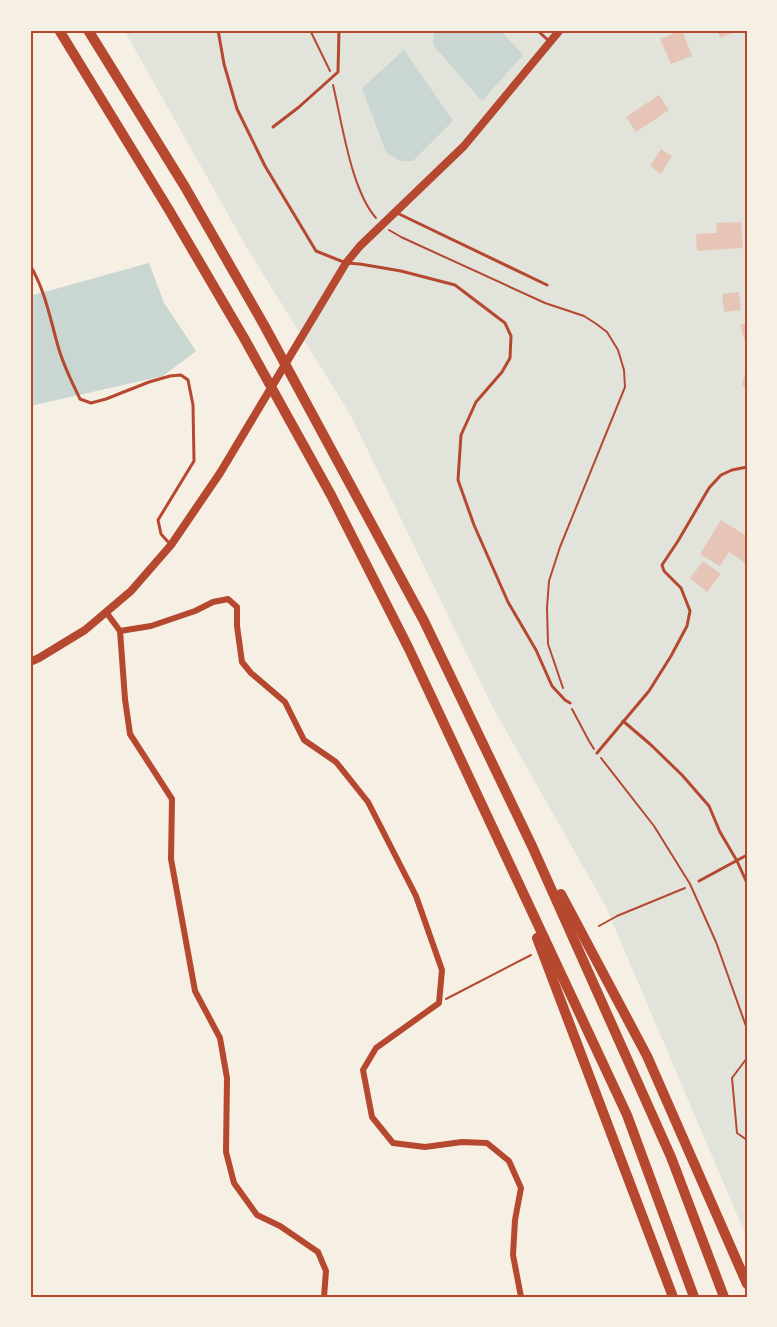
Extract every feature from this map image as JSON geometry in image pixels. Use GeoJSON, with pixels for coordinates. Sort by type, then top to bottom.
{"type":"FeatureCollection","features":[{"type":"Feature","properties":{"kind":"highway"},"geometry":{"type":"LineString","coordinates":[[59,30],[244,338],[331,495],[410,650],[627,1115],[694,1297]]}},
{"type":"Feature","properties":{"kind":"highway"},"geometry":{"type":"LineString","coordinates":[[88,30],[185,187],[264,325],[424,621],[532,846],[671,1157],[724,1297]]}},
{"type":"Feature","properties":{"kind":"highway"},"geometry":{"type":"LineString","coordinates":[[504,788],[647,1056],[747,1284]]}},
{"type":"Feature","properties":{"kind":"highway"},"geometry":{"type":"LineString","coordinates":[[507,859],[673,1297]]}},
{"type":"Feature","properties":{"kind":"street"},"geometry":{"type":"LineString","coordinates":[[30,662],[85,630],[131,591],[171,545],[220,473],[346,263],[360,246],[464,146],[560,30]]}},
{"type":"Feature","properties":{"kind":"street"},"geometry":{"type":"LineString","coordinates":[[120,631],[151,626],[228,598],[237,607],[242,662],[251,674],[285,702],[304,740],[336,762],[368,802],[416,896],[442,970],[439,1004],[376,1048],[363,1070],[372,1117],[393,1143],[425,1147],[462,1142],[487,1143],[509,1161],[521,1188],[515,1220],[513,1256],[521,1297]]}},
{"type":"Feature","properties":{"kind":"street"},"geometry":{"type":"LineString","coordinates":[[106,612],[120,631],[130,734],[172,799],[171,859],[195,991],[220,1038],[222,1048],[227,1077],[226,1152],[234,1184],[257,1215],[280,1226],[318,1252],[326,1271],[324,1297]]}},
{"type":"Feature","properties":{"kind":"lane"},"geometry":{"type":"LineString","coordinates":[[218,30],[224,64],[237,109],[265,166],[316,251],[346,263],[400,271],[455,285],[505,323],[511,336],[510,358],[502,372],[476,402],[461,435],[458,480],[474,525],[508,602],[536,650],[552,686],[570,703]]}},
{"type":"Feature","properties":{"kind":"lane"},"geometry":{"type":"LineString","coordinates":[[273,127],[338,72],[339,30]]}},
{"type":"Feature","properties":{"kind":"lane"},"geometry":{"type":"LineString","coordinates":[[537,30],[551,42]]}},
{"type":"Feature","properties":{"kind":"lane"},"geometry":{"type":"LineString","coordinates":[[396,212],[547,285]]}},
{"type":"Feature","properties":{"kind":"lane"},"geometry":{"type":"LineString","coordinates":[[30,265],[39,280],[58,347],[80,399],[91,403],[170,376],[181,375],[188,380],[193,405],[194,461],[158,520],[161,534],[171,545]]}},
{"type":"Feature","properties":{"kind":"lane"},"geometry":{"type":"LineString","coordinates":[[597,753],[649,691],[687,626],[690,611],[681,588],[664,571],[662,565],[709,488],[721,475],[747,467]]}},
{"type":"Feature","properties":{"kind":"lane"},"geometry":{"type":"LineString","coordinates":[[622,722],[650,744],[682,775],[709,806],[747,883]]}},
{"type":"Feature","properties":{"kind":"lane"},"geometry":{"type":"LineString","coordinates":[[699,881],[747,855]]}},
{"type":"Feature","properties":{"kind":"path"},"geometry":{"type":"LineString","coordinates":[[310,30],[330,72]]}},
{"type":"Feature","properties":{"kind":"path"},"geometry":{"type":"LineString","coordinates":[[333,83],[358,184],[364,201],[374,217],[381,223]]}},
{"type":"Feature","properties":{"kind":"path"},"geometry":{"type":"LineString","coordinates":[[388,229],[545,303],[584,316],[607,332],[618,350],[624,370],[625,387],[560,547],[549,581],[548,644],[562,686],[589,741],[654,826],[690,884],[716,942],[747,1029]]}},
{"type":"Feature","properties":{"kind":"path"},"geometry":{"type":"LineString","coordinates":[[599,926],[617,916],[685,888]]}},
{"type":"Feature","properties":{"kind":"path"},"geometry":{"type":"LineString","coordinates":[[439,1004],[531,955]]}},
{"type":"Feature","properties":{"kind":"path"},"geometry":{"type":"LineString","coordinates":[[747,1058],[732,1078],[737,1133],[747,1140]]}},
{"type":"Feature","properties":{"kind":"shaded area"},"geometry":{"type":"Polygon","coordinates":[[[124,30],[747,30],[747,1238],[605,905],[492,706],[351,416],[247,248],[124,30]]]}},
{"type":"Feature","properties":{"kind":"shaded area"},"geometry":{"type":"Polygon","coordinates":[[[445,30],[500,30],[523,55],[482,101],[433,45],[434,33],[445,30]]]}},
{"type":"Feature","properties":{"kind":"shaded area"},"geometry":{"type":"Polygon","coordinates":[[[404,50],[453,121],[413,161],[400,161],[386,152],[362,88],[404,50]]]}},
{"type":"Feature","properties":{"kind":"shaded area"},"geometry":{"type":"Polygon","coordinates":[[[149,263],[164,303],[196,351],[163,376],[30,406],[30,296],[149,263]]]}},
{"type":"Feature","properties":{"kind":"building"},"geometry":{"type":"Polygon","coordinates":[[[682,30],[692,56],[671,64],[660,39],[682,30]]]}},
{"type":"Feature","properties":{"kind":"building"},"geometry":{"type":"Polygon","coordinates":[[[717,30],[732,30],[733,33],[720,38],[717,30]]]}},
{"type":"Feature","properties":{"kind":"building"},"geometry":{"type":"Polygon","coordinates":[[[659,95],[669,110],[636,132],[626,117],[659,95]]]}},
{"type":"Feature","properties":{"kind":"building"},"geometry":{"type":"Polygon","coordinates":[[[661,149],[672,156],[661,174],[650,166],[661,149]]]}},
{"type":"Feature","properties":{"kind":"building"},"geometry":{"type":"Polygon","coordinates":[[[741,222],[743,248],[697,251],[696,234],[717,233],[716,223],[741,222]]]}},
{"type":"Feature","properties":{"kind":"building"},"geometry":{"type":"Polygon","coordinates":[[[739,292],[741,310],[724,312],[722,294],[739,292]]]}},
{"type":"Feature","properties":{"kind":"building"},"geometry":{"type":"Polygon","coordinates":[[[747,323],[747,345],[746,345],[740,325],[747,323]]]}},
{"type":"Feature","properties":{"kind":"building"},"geometry":{"type":"Polygon","coordinates":[[[747,368],[747,387],[742,386],[747,368]]]}},
{"type":"Feature","properties":{"kind":"building"},"geometry":{"type":"Polygon","coordinates":[[[721,520],[747,536],[747,564],[729,552],[720,566],[700,554],[721,520]]]}},
{"type":"Feature","properties":{"kind":"building"},"geometry":{"type":"Polygon","coordinates":[[[703,561],[721,574],[707,592],[690,578],[703,561]]]}}]}
